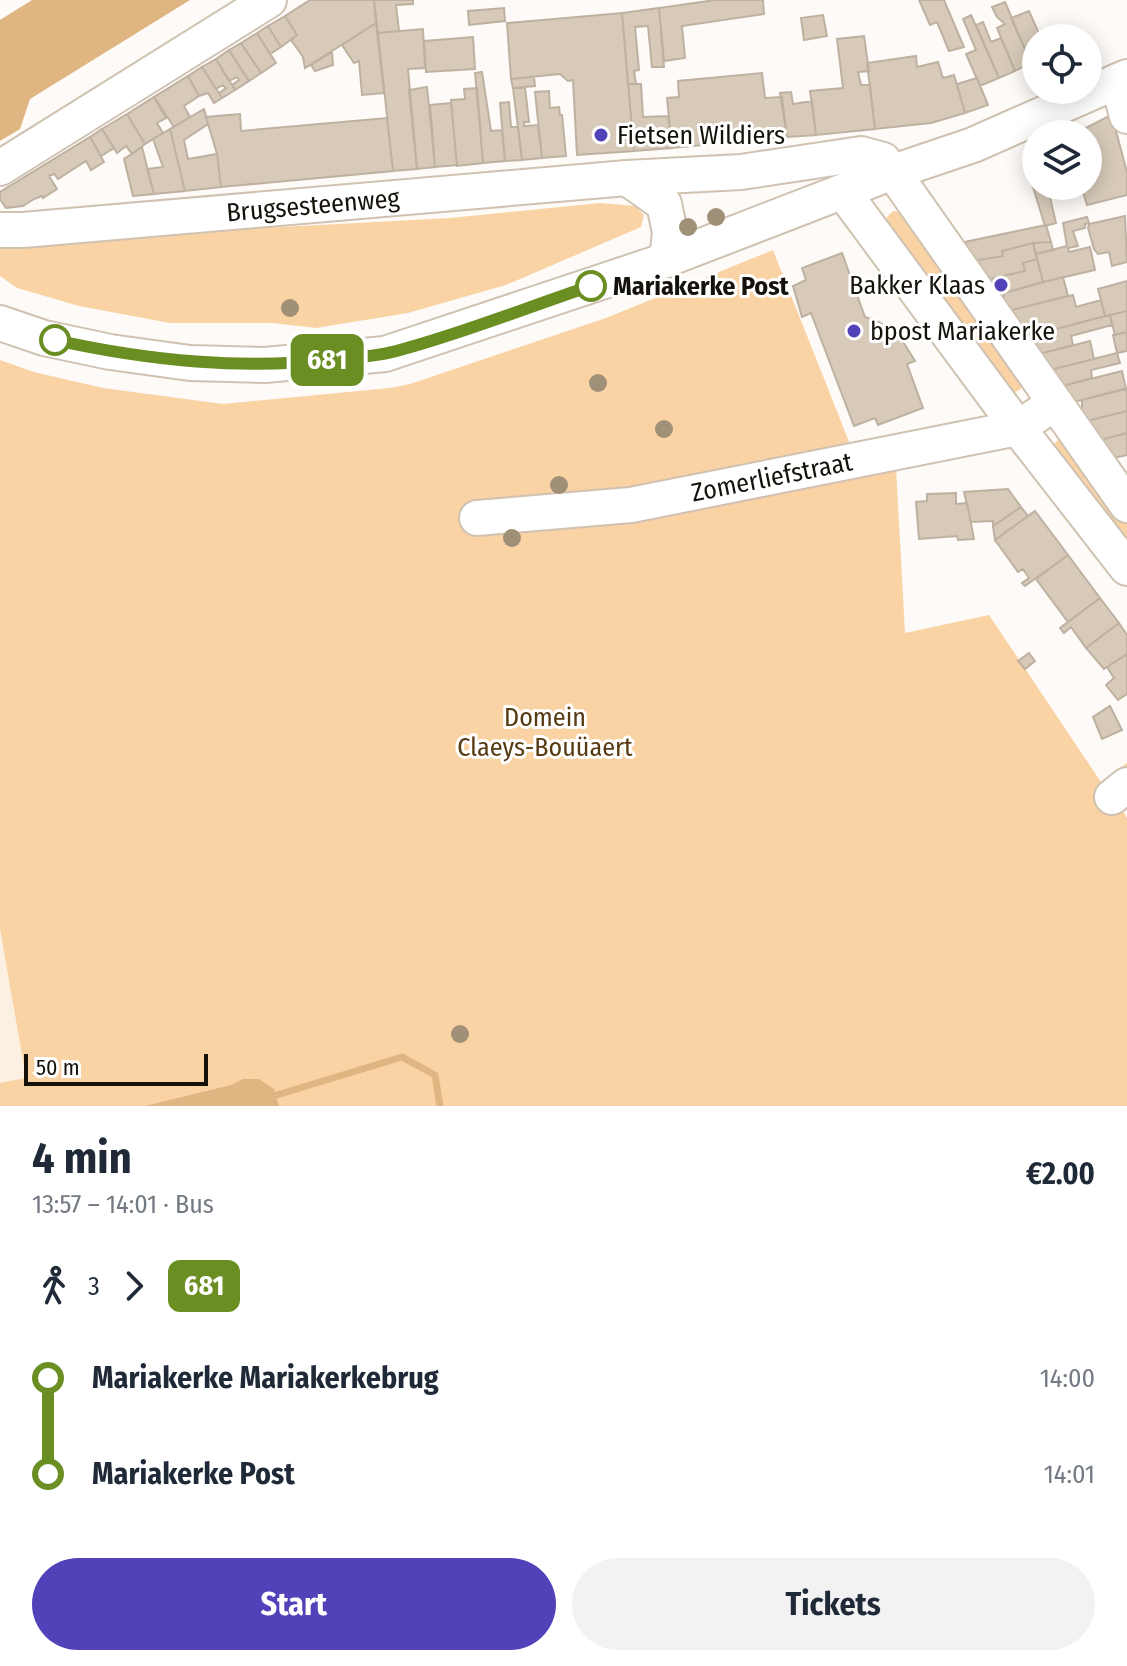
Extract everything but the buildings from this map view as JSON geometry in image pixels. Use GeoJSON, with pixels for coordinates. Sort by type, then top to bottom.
{"type":"FeatureCollection","features":[{"type":"Feature","properties":{"kind":"street"},"geometry":{"type":"LineString","coordinates":[[0,168],[269,0]]}},
{"type":"Feature","properties":{"kind":"street"},"geometry":{"type":"LineString","coordinates":[[0,323],[44,338],[190,363],[265,365],[401,350],[667,260],[893,172],[973,145],[1122,79],[1127,116]]}},
{"type":"Feature","properties":{"kind":"street","name":"Brugsesteenweg"},"geometry":{"type":"LineString","coordinates":[[0,230],[627,178],[741,172],[861,154],[883,160],[893,172]]}},
{"type":"Feature","properties":{"kind":"street"},"geometry":{"type":"LineString","coordinates":[[741,172],[757,188],[766,221]]}},
{"type":"Feature","properties":{"kind":"street"},"geometry":{"type":"LineString","coordinates":[[893,172],[1127,505]]}},
{"type":"Feature","properties":{"kind":"street"},"geometry":{"type":"LineString","coordinates":[[627,178],[664,204],[670,232],[667,260]]}},
{"type":"Feature","properties":{"kind":"street"},"geometry":{"type":"LineString","coordinates":[[844,193],[1018,428],[1127,568]]}},
{"type":"Feature","properties":{"kind":"street","name":"Zomerliefstraat"},"geometry":{"type":"LineString","coordinates":[[477,518],[631,505],[1018,428],[1055,403]]}},
{"type":"Feature","properties":{"kind":"shaded area"},"geometry":{"type":"Polygon","coordinates":[[[32,0],[190,0],[30,99],[20,129],[0,141],[0,20],[32,0]]]}},
{"type":"Feature","properties":{"kind":"shaded area"},"geometry":{"type":"Polygon","coordinates":[[[0,929],[26,1079],[0,1083],[0,929]]]}},
{"type":"Feature","properties":{"kind":"shaded area"},"geometry":{"type":"Polygon","coordinates":[[[243,1079],[259,1079],[274,1089],[279,1106],[145,1106],[231,1085],[243,1079]]]}},
{"type":"Feature","properties":{"kind":"green space"},"geometry":{"type":"Polygon","coordinates":[[[600,203],[635,206],[644,215],[641,227],[506,285],[408,313],[316,328],[272,323],[170,323],[79,306],[17,288],[0,276],[0,235],[81,238],[450,218],[600,203]]]}},
{"type":"Feature","properties":{"kind":"green space"},"geometry":{"type":"Polygon","coordinates":[[[893,211],[901,212],[1022,384],[1021,389],[1007,391],[883,227],[893,211]]]}},
{"type":"Feature","properties":{"kind":"green space","name":"Domein Claeys-Bouüaert"},"geometry":{"type":"Polygon","coordinates":[[[773,250],[863,477],[896,468],[905,633],[989,615],[1101,782],[1127,763],[1127,808],[1123,811],[1127,818],[1127,1106],[0,1106],[0,1083],[26,1078],[0,929],[0,360],[34,372],[103,388],[223,404],[390,388],[606,318],[773,250]]]}},
{"type":"Feature","properties":{"kind":"green space"},"geometry":{"type":"Polygon","coordinates":[[[1061,437],[1067,440],[1127,524],[1127,551],[1051,447],[1061,437]]]}},
{"type":"Feature","properties":{"kind":"waterway"},"geometry":{"type":"LineString","coordinates":[[267,1098],[402,1057],[435,1075],[440,1106]]}},
{"type":"Feature","properties":{"kind":"bus line","name":"681"},"geometry":{"type":"LineString","coordinates":[[55,340],[110,352],[190,363],[265,365],[312,362],[401,350],[591,286]]}},
{"type":"Feature","properties":{"kind":"place","name":"Fietsen Wildiers"},"geometry":{"type":"Point","coordinates":[601,135]}},
{"type":"Feature","properties":{"kind":"place","name":"Bakker Klaas"},"geometry":{"type":"Point","coordinates":[1001,285]}},
{"type":"Feature","properties":{"kind":"place","name":"Mariakerke Post"},"geometry":{"type":"Point","coordinates":[591,286]}},
{"type":"Feature","properties":{"kind":"place","name":"bpost Mariakerke"},"geometry":{"type":"Point","coordinates":[854,331]}}]}
